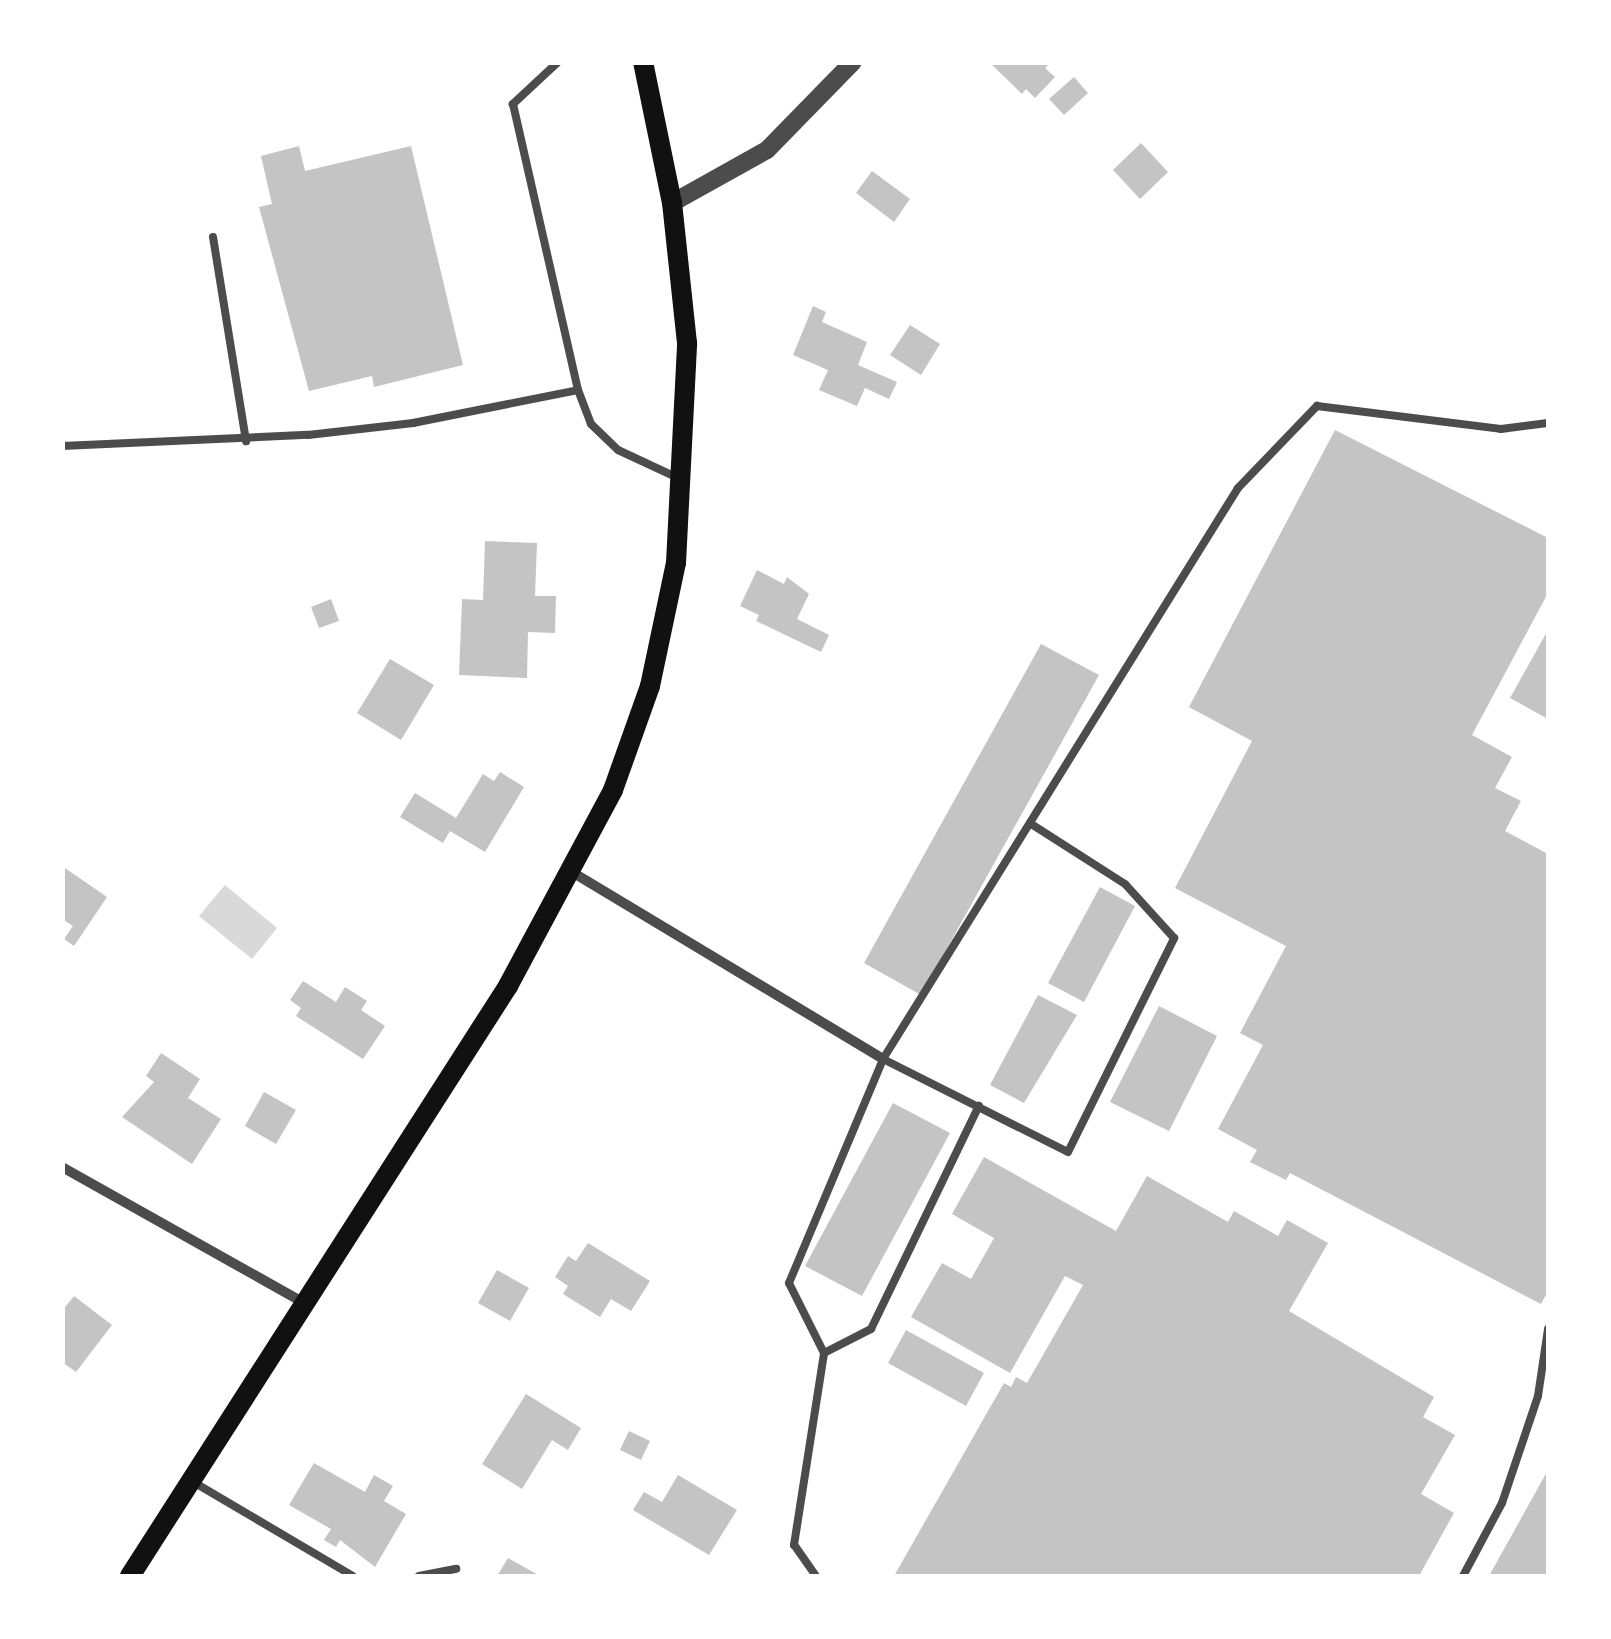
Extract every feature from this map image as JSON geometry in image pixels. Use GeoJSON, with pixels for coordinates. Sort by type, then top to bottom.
{"type":"FeatureCollection","features":[{"type":"Feature","properties":{"kind":"main road"},"geometry":{"type":"LineString","coordinates":[[130,1576],[508,986],[613,790],[650,686],[676,563],[688,343],[672,203],[643,62]]}},
{"type":"Feature","properties":{"kind":"street"},"geometry":{"type":"LineString","coordinates":[[672,203],[767,150],[853,62]]}},
{"type":"Feature","properties":{"kind":"street"},"geometry":{"type":"LineString","coordinates":[[572,872],[883,1059]]}},
{"type":"Feature","properties":{"kind":"street"},"geometry":{"type":"LineString","coordinates":[[62,1167],[303,1302]]}},
{"type":"Feature","properties":{"kind":"lane"},"geometry":{"type":"LineString","coordinates":[[558,62],[513,104],[578,390],[591,424],[618,450],[682,479]]}},
{"type":"Feature","properties":{"kind":"lane"},"geometry":{"type":"LineString","coordinates":[[213,237],[246,441]]}},
{"type":"Feature","properties":{"kind":"lane"},"geometry":{"type":"LineString","coordinates":[[62,446],[246,441],[413,423],[578,390]]}},
{"type":"Feature","properties":{"kind":"lane"},"geometry":{"type":"LineString","coordinates":[[816,1576],[794,1545],[824,1353],[789,1283],[883,1059],[1238,488],[1317,406],[1501,429],[1548,422]]}},
{"type":"Feature","properties":{"kind":"lane"},"geometry":{"type":"LineString","coordinates":[[883,1059],[1068,1152],[1174,938],[1124,884],[1032,824]]}},
{"type":"Feature","properties":{"kind":"lane"},"geometry":{"type":"LineString","coordinates":[[824,1353],[870,1330],[979,1106]]}},
{"type":"Feature","properties":{"kind":"lane"},"geometry":{"type":"LineString","coordinates":[[1463,1576],[1502,1503],[1538,1396],[1548,1330]]}},
{"type":"Feature","properties":{"kind":"lane"},"geometry":{"type":"LineString","coordinates":[[191,1480],[353,1576]]}},
{"type":"Feature","properties":{"kind":"lane"},"geometry":{"type":"LineString","coordinates":[[419,1576],[456,1568]]}},
{"type":"Feature","properties":{"kind":"shaded area"},"geometry":{"type":"Polygon","coordinates":[[[225,885],[277,928],[252,959],[199,916],[225,885]]]}},
{"type":"Feature","properties":{"kind":"building"},"geometry":{"type":"Polygon","coordinates":[[[989,62],[1051,62],[1045,68],[1055,77],[1035,98],[1026,89],[1022,94],[989,62]]]}},
{"type":"Feature","properties":{"kind":"building"},"geometry":{"type":"Polygon","coordinates":[[[1074,77],[1088,93],[1064,115],[1049,99],[1074,77]]]}},
{"type":"Feature","properties":{"kind":"building"},"geometry":{"type":"Polygon","coordinates":[[[1141,143],[1168,172],[1140,199],[1113,170],[1141,143]]]}},
{"type":"Feature","properties":{"kind":"building"},"geometry":{"type":"Polygon","coordinates":[[[299,146],[305,171],[411,146],[463,365],[374,387],[372,376],[309,391],[259,207],[272,204],[261,156],[299,146]]]}},
{"type":"Feature","properties":{"kind":"building"},"geometry":{"type":"Polygon","coordinates":[[[872,171],[910,199],[894,222],[856,193],[872,171]]]}},
{"type":"Feature","properties":{"kind":"building"},"geometry":{"type":"Polygon","coordinates":[[[813,306],[826,312],[822,322],[867,342],[858,365],[897,382],[889,399],[865,388],[857,406],[819,390],[828,370],[793,355],[813,306]]]}},
{"type":"Feature","properties":{"kind":"building"},"geometry":{"type":"Polygon","coordinates":[[[910,325],[940,344],[921,375],[890,355],[910,325]]]}},
{"type":"Feature","properties":{"kind":"building"},"geometry":{"type":"Polygon","coordinates":[[[1335,430],[1548,538],[1548,593],[1472,735],[1512,757],[1495,788],[1521,801],[1505,831],[1548,854],[1548,1291],[1541,1304],[1290,1173],[1286,1180],[1250,1162],[1257,1150],[1218,1129],[1263,1045],[1240,1033],[1286,946],[1175,888],[1252,741],[1189,707],[1335,430]]]}},
{"type":"Feature","properties":{"kind":"building"},"geometry":{"type":"Polygon","coordinates":[[[485,541],[537,543],[535,596],[556,596],[555,633],[528,632],[527,678],[459,675],[462,599],[483,600],[485,541]]]}},
{"type":"Feature","properties":{"kind":"building"},"geometry":{"type":"Polygon","coordinates":[[[757,570],[784,584],[787,577],[809,594],[797,619],[829,635],[821,652],[756,621],[759,615],[740,606],[757,570]]]}},
{"type":"Feature","properties":{"kind":"building"},"geometry":{"type":"Polygon","coordinates":[[[331,599],[339,621],[319,628],[311,607],[331,599]]]}},
{"type":"Feature","properties":{"kind":"building"},"geometry":{"type":"Polygon","coordinates":[[[1548,630],[1548,719],[1510,698],[1548,630]]]}},
{"type":"Feature","properties":{"kind":"building"},"geometry":{"type":"Polygon","coordinates":[[[1041,644],[1099,675],[921,995],[864,963],[1041,644]]]}},
{"type":"Feature","properties":{"kind":"building"},"geometry":{"type":"Polygon","coordinates":[[[390,659],[434,685],[401,740],[357,713],[390,659]]]}},
{"type":"Feature","properties":{"kind":"building"},"geometry":{"type":"Polygon","coordinates":[[[500,772],[524,787],[485,852],[450,831],[443,843],[400,817],[415,793],[456,818],[483,774],[494,781],[500,772]]]}},
{"type":"Feature","properties":{"kind":"building"},"geometry":{"type":"Polygon","coordinates":[[[62,866],[107,897],[74,946],[64,939],[73,926],[62,919],[62,866]]]}},
{"type":"Feature","properties":{"kind":"building"},"geometry":{"type":"Polygon","coordinates":[[[1100,887],[1135,906],[1084,1002],[1048,983],[1100,887]]]}},
{"type":"Feature","properties":{"kind":"building"},"geometry":{"type":"Polygon","coordinates":[[[303,981],[336,1002],[345,987],[367,1001],[361,1010],[385,1026],[363,1059],[296,1016],[301,1008],[290,1000],[303,981]]]}},
{"type":"Feature","properties":{"kind":"building"},"geometry":{"type":"Polygon","coordinates":[[[1038,995],[1077,1015],[1024,1103],[990,1085],[1038,995]]]}},
{"type":"Feature","properties":{"kind":"building"},"geometry":{"type":"Polygon","coordinates":[[[1159,1006],[1217,1036],[1169,1131],[1110,1102],[1159,1006]]]}},
{"type":"Feature","properties":{"kind":"building"},"geometry":{"type":"Polygon","coordinates":[[[161,1053],[200,1079],[188,1098],[221,1119],[192,1164],[122,1117],[154,1082],[146,1076],[161,1053]]]}},
{"type":"Feature","properties":{"kind":"building"},"geometry":{"type":"Polygon","coordinates":[[[264,1092],[296,1110],[276,1144],[245,1126],[264,1092]]]}},
{"type":"Feature","properties":{"kind":"building"},"geometry":{"type":"Polygon","coordinates":[[[893,1103],[950,1133],[862,1296],[805,1266],[893,1103]]]}},
{"type":"Feature","properties":{"kind":"building"},"geometry":{"type":"Polygon","coordinates":[[[984,1157],[1116,1231],[1147,1176],[1228,1222],[1234,1211],[1278,1236],[1287,1220],[1328,1243],[1289,1311],[1434,1397],[1423,1417],[1455,1435],[1421,1494],[1454,1513],[1419,1576],[894,1576],[1004,1383],[1011,1387],[1016,1377],[1027,1383],[1083,1285],[1065,1276],[1010,1373],[911,1317],[942,1263],[971,1279],[994,1238],[952,1214],[984,1157]]]}},
{"type":"Feature","properties":{"kind":"building"},"geometry":{"type":"Polygon","coordinates":[[[588,1243],[650,1281],[631,1311],[611,1299],[600,1317],[563,1294],[568,1286],[555,1277],[568,1256],[576,1261],[588,1243]]]}},
{"type":"Feature","properties":{"kind":"building"},"geometry":{"type":"Polygon","coordinates":[[[497,1270],[529,1288],[510,1321],[478,1303],[497,1270]]]}},
{"type":"Feature","properties":{"kind":"building"},"geometry":{"type":"Polygon","coordinates":[[[74,1296],[112,1325],[76,1372],[62,1362],[62,1311],[74,1296]]]}},
{"type":"Feature","properties":{"kind":"building"},"geometry":{"type":"Polygon","coordinates":[[[906,1330],[984,1373],[966,1406],[888,1363],[906,1330]]]}},
{"type":"Feature","properties":{"kind":"building"},"geometry":{"type":"Polygon","coordinates":[[[526,1394],[581,1428],[568,1450],[552,1440],[522,1489],[482,1464],[526,1394]]]}},
{"type":"Feature","properties":{"kind":"building"},"geometry":{"type":"Polygon","coordinates":[[[629,1431],[650,1441],[641,1460],[620,1450],[629,1431]]]}},
{"type":"Feature","properties":{"kind":"building"},"geometry":{"type":"Polygon","coordinates":[[[314,1463],[365,1492],[374,1475],[393,1486],[384,1501],[406,1514],[375,1567],[340,1540],[336,1547],[324,1540],[331,1529],[289,1505],[314,1463]]]}},
{"type":"Feature","properties":{"kind":"building"},"geometry":{"type":"Polygon","coordinates":[[[1548,1470],[1548,1576],[1489,1576],[1548,1470]]]}},
{"type":"Feature","properties":{"kind":"building"},"geometry":{"type":"Polygon","coordinates":[[[678,1475],[737,1510],[709,1555],[633,1510],[644,1492],[662,1502],[678,1475]]]}},
{"type":"Feature","properties":{"kind":"building"},"geometry":{"type":"Polygon","coordinates":[[[508,1558],[540,1576],[497,1576],[508,1558]]]}}]}
